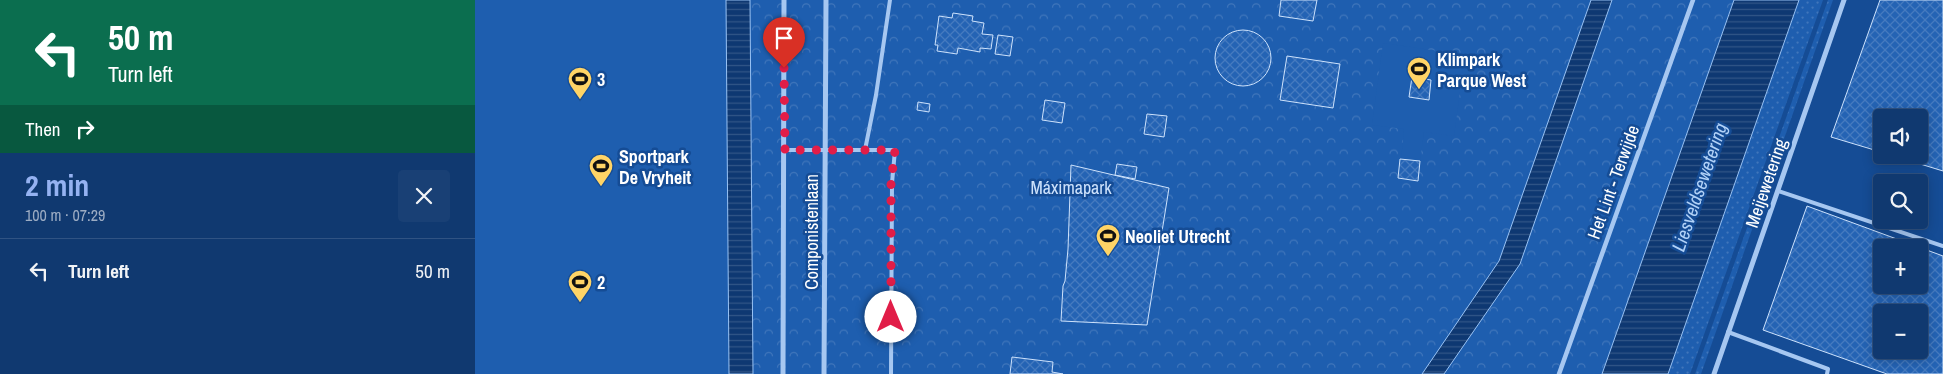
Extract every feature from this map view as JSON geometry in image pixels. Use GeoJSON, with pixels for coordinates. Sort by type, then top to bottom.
{"type":"FeatureCollection","features":[{"type":"Feature","properties":{"kind":"street","name":"Componistenlaan"},"geometry":{"type":"LineString","coordinates":[[783,374],[784,0]]}},
{"type":"Feature","properties":{"kind":"street","name":"Componistenlaan"},"geometry":{"type":"LineString","coordinates":[[824,374],[826,0]]}},
{"type":"Feature","properties":{"kind":"street","name":"Het Lint - Terwijde"},"geometry":{"type":"LineString","coordinates":[[1559,374],[1693,0]]}},
{"type":"Feature","properties":{"kind":"street","name":"Meijewetering"},"geometry":{"type":"LineString","coordinates":[[1714,374],[1843,0]]}},
{"type":"Feature","properties":{"kind":"lane"},"geometry":{"type":"LineString","coordinates":[[865,150],[876,95],[890,0]]}},
{"type":"Feature","properties":{"kind":"lane"},"geometry":{"type":"LineString","coordinates":[[785,150],[895,150],[891,183],[891,374]]}},
{"type":"Feature","properties":{"kind":"lane"},"geometry":{"type":"LineString","coordinates":[[1778,191],[1943,246]]}},
{"type":"Feature","properties":{"kind":"lane"},"geometry":{"type":"LineString","coordinates":[[1728,332],[1829,369],[1827,374]]}},
{"type":"Feature","properties":{"kind":"green space","name":"Máximapark"},"geometry":{"type":"Polygon","coordinates":[[[475,0],[1734,0],[1602,374],[475,374],[475,0]]]}},
{"type":"Feature","properties":{"kind":"green space","name":"Sportpark De Vryheit"},"geometry":{"type":"Polygon","coordinates":[[[475,0],[726,0],[729,374],[475,374],[475,0]]]}},
{"type":"Feature","properties":{"kind":"green space"},"geometry":{"type":"Polygon","coordinates":[[[1799,0],[1823,0],[1690,374],[1668,374],[1799,0]]]}},
{"type":"Feature","properties":{"kind":"green space"},"geometry":{"type":"Polygon","coordinates":[[[1828,0],[1833,0],[1701,374],[1695,374],[1828,0]]]}},
{"type":"Feature","properties":{"kind":"green space","name":"Klimpark Parque West"},"geometry":{"type":"Polygon","coordinates":[[[1383,43],[1465,55],[1454,136],[1424,132],[1420,161],[1401,159],[1404,129],[1372,125],[1383,43]]]}},
{"type":"Feature","properties":{"kind":"water"},"geometry":{"type":"Polygon","coordinates":[[[726,0],[750,0],[753,374],[729,374],[726,0]]]}},
{"type":"Feature","properties":{"kind":"water"},"geometry":{"type":"Polygon","coordinates":[[[1591,0],[1612,0],[1520,264],[1444,374],[1422,374],[1499,261],[1591,0]]]}},
{"type":"Feature","properties":{"kind":"water","name":"Liesveldsewetering"},"geometry":{"type":"Polygon","coordinates":[[[1734,0],[1799,0],[1668,374],[1602,374],[1734,0]]]}},
{"type":"Feature","properties":{"kind":"building"},"geometry":{"type":"Polygon","coordinates":[[[1281,0],[1317,0],[1313,21],[1279,16],[1281,0]]]}},
{"type":"Feature","properties":{"kind":"building"},"geometry":{"type":"Polygon","coordinates":[[[1880,0],[1943,0],[1943,171],[1920,164],[1928,164],[1928,109],[1873,109],[1873,150],[1831,137],[1880,0]]]}},
{"type":"Feature","properties":{"kind":"building"},"geometry":{"type":"Polygon","coordinates":[[[953,13],[973,16],[972,21],[984,23],[982,34],[993,35],[991,49],[980,48],[980,52],[958,48],[957,54],[937,51],[938,45],[935,45],[939,16],[952,18],[953,13]]]}},
{"type":"Feature","properties":{"kind":"building"},"geometry":{"type":"Polygon","coordinates":[[[1237,30],[1249,30],[1259,34],[1267,42],[1271,58],[1267,74],[1259,82],[1249,86],[1237,86],[1227,82],[1219,74],[1215,64],[1215,52],[1219,42],[1227,34],[1237,30]]]}},
{"type":"Feature","properties":{"kind":"building"},"geometry":{"type":"Polygon","coordinates":[[[998,35],[1013,37],[1010,56],[995,54],[998,35]]]}},
{"type":"Feature","properties":{"kind":"building"},"geometry":{"type":"Polygon","coordinates":[[[1287,56],[1340,64],[1333,108],[1280,100],[1287,56]]]}},
{"type":"Feature","properties":{"kind":"building"},"geometry":{"type":"Polygon","coordinates":[[[1412,77],[1431,80],[1429,100],[1409,97],[1412,77]]]}},
{"type":"Feature","properties":{"kind":"building"},"geometry":{"type":"Polygon","coordinates":[[[1045,100],[1065,103],[1062,123],[1042,120],[1045,100]]]}},
{"type":"Feature","properties":{"kind":"building"},"geometry":{"type":"Polygon","coordinates":[[[918,102],[930,104],[929,112],[917,110],[918,102]]]}},
{"type":"Feature","properties":{"kind":"building"},"geometry":{"type":"Polygon","coordinates":[[[1147,114],[1167,116],[1164,137],[1144,134],[1147,114]]]}},
{"type":"Feature","properties":{"kind":"building"},"geometry":{"type":"Polygon","coordinates":[[[1400,159],[1420,161],[1418,181],[1398,178],[1400,159]]]}},
{"type":"Feature","properties":{"kind":"building"},"geometry":{"type":"Polygon","coordinates":[[[1117,164],[1137,167],[1135,179],[1115,175],[1117,164]]]}},
{"type":"Feature","properties":{"kind":"building"},"geometry":{"type":"Polygon","coordinates":[[[1071,165],[1169,188],[1147,325],[1061,321],[1068,249],[1071,165]]]}},
{"type":"Feature","properties":{"kind":"building"},"geometry":{"type":"Polygon","coordinates":[[[1807,206],[1897,239],[1873,239],[1873,294],[1928,294],[1928,250],[1943,256],[1943,374],[1887,374],[1763,330],[1807,206]]]}},
{"type":"Feature","properties":{"kind":"building"},"geometry":{"type":"Polygon","coordinates":[[[1012,357],[1053,362],[1052,372],[1063,374],[1010,374],[1012,357]]]}},
{"type":"Feature","properties":{"kind":"place","name":"Klimpark Parque West"},"geometry":{"type":"Point","coordinates":[1419,90]}},
{"type":"Feature","properties":{"kind":"place","name":"3"},"geometry":{"type":"Point","coordinates":[580,100]}},
{"type":"Feature","properties":{"kind":"place","name":"Sportpark De Vryheit"},"geometry":{"type":"Point","coordinates":[601,187]}},
{"type":"Feature","properties":{"kind":"place","name":"Neoliet Utrecht"},"geometry":{"type":"Point","coordinates":[1108,257]}},
{"type":"Feature","properties":{"kind":"place","name":"2"},"geometry":{"type":"Point","coordinates":[580,303]}},
{"type":"Feature","properties":{"kind":"route"},"geometry":{"type":"LineString","coordinates":[[784,68],[785,150],[895,150],[891,183],[891,317]]}}]}
